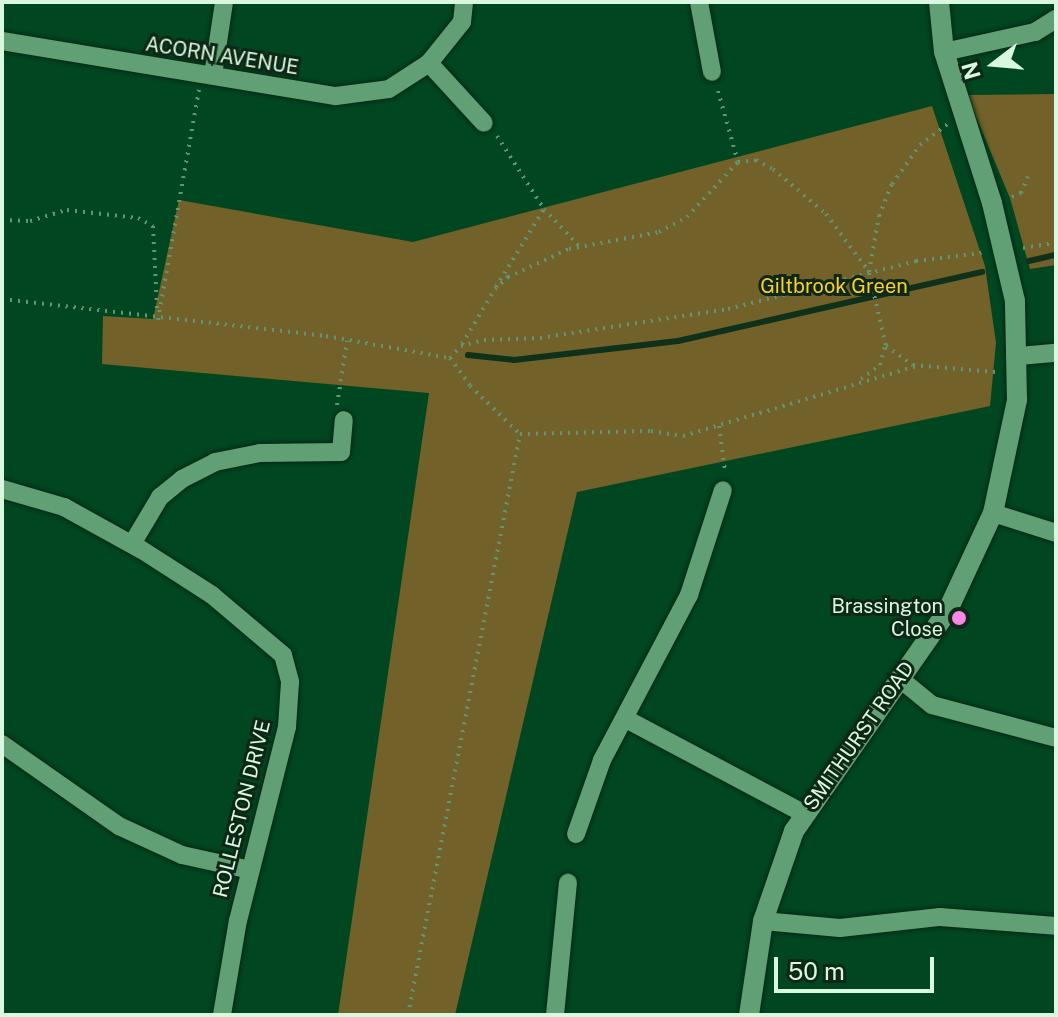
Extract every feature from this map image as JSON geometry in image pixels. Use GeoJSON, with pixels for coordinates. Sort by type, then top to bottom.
{"type":"FeatureCollection","features":[{"type":"Feature","properties":{"kind":"street"},"geometry":{"type":"LineString","coordinates":[[207,74],[224,2]]}},
{"type":"Feature","properties":{"kind":"street","name":"ACORN AVENUE"},"geometry":{"type":"LineString","coordinates":[[2,41],[336,96],[389,89],[429,63],[462,22],[464,2]]}},
{"type":"Feature","properties":{"kind":"street"},"geometry":{"type":"LineString","coordinates":[[699,2],[712,72]]}},
{"type":"Feature","properties":{"kind":"street","name":"SMITHURST ROAD"},"geometry":{"type":"LineString","coordinates":[[749,1015],[763,921],[794,831],[947,612],[993,513],[1018,364],[1004,251],[944,52],[939,2]]}},
{"type":"Feature","properties":{"kind":"street"},"geometry":{"type":"LineString","coordinates":[[944,52],[1035,32],[1056,19]]}},
{"type":"Feature","properties":{"kind":"street"},"geometry":{"type":"LineString","coordinates":[[429,63],[484,123]]}},
{"type":"Feature","properties":{"kind":"street"},"geometry":{"type":"LineString","coordinates":[[1018,364],[1056,353]]}},
{"type":"Feature","properties":{"kind":"street"},"geometry":{"type":"LineString","coordinates":[[132,544],[152,508],[182,479],[215,462],[260,453],[341,452],[344,420]]}},
{"type":"Feature","properties":{"kind":"street","name":"ROLLESTON DRIVE"},"geometry":{"type":"LineString","coordinates":[[2,489],[64,507],[132,544],[212,595],[283,655],[290,682],[287,727],[250,870],[222,1015]]}},
{"type":"Feature","properties":{"kind":"street"},"geometry":{"type":"LineString","coordinates":[[576,834],[602,760],[689,595],[723,490]]}},
{"type":"Feature","properties":{"kind":"street"},"geometry":{"type":"LineString","coordinates":[[993,513],[1056,533]]}},
{"type":"Feature","properties":{"kind":"street"},"geometry":{"type":"LineString","coordinates":[[899,678],[932,705],[1056,738]]}},
{"type":"Feature","properties":{"kind":"street"},"geometry":{"type":"LineString","coordinates":[[626,719],[805,814]]}},
{"type":"Feature","properties":{"kind":"street"},"geometry":{"type":"LineString","coordinates":[[2,744],[119,826],[182,855],[250,870]]}},
{"type":"Feature","properties":{"kind":"street"},"geometry":{"type":"LineString","coordinates":[[555,1015],[568,883]]}},
{"type":"Feature","properties":{"kind":"street"},"geometry":{"type":"LineString","coordinates":[[763,921],[840,928],[940,917],[1056,926]]}},
{"type":"Feature","properties":{"kind":"path"},"geometry":{"type":"LineString","coordinates":[[712,72],[738,162]]}},
{"type":"Feature","properties":{"kind":"path"},"geometry":{"type":"LineString","coordinates":[[158,320],[207,74]]}},
{"type":"Feature","properties":{"kind":"path"},"geometry":{"type":"LineString","coordinates":[[859,380],[880,365],[886,346],[869,272],[879,216],[892,184],[929,136],[962,115]]}},
{"type":"Feature","properties":{"kind":"path"},"geometry":{"type":"LineString","coordinates":[[484,123],[532,183],[544,209],[580,247]]}},
{"type":"Feature","properties":{"kind":"path"},"geometry":{"type":"LineString","coordinates":[[495,289],[508,277],[580,247],[659,232],[687,217],[738,162],[756,160],[773,169],[826,214],[869,272]]}},
{"type":"Feature","properties":{"kind":"path"},"geometry":{"type":"LineString","coordinates":[[992,203],[1021,193],[1030,172]]}},
{"type":"Feature","properties":{"kind":"path"},"geometry":{"type":"LineString","coordinates":[[450,358],[461,346],[544,209]]}},
{"type":"Feature","properties":{"kind":"path"},"geometry":{"type":"LineString","coordinates":[[2,220],[30,221],[67,210],[138,218],[153,226],[158,320]]}},
{"type":"Feature","properties":{"kind":"path"},"geometry":{"type":"LineString","coordinates":[[461,346],[728,309],[869,272],[1056,243]]}},
{"type":"Feature","properties":{"kind":"path"},"geometry":{"type":"LineString","coordinates":[[2,299],[347,341],[450,358],[470,386],[520,434],[651,431],[683,436],[859,380],[884,379],[919,365],[1018,364]]}},
{"type":"Feature","properties":{"kind":"path"},"geometry":{"type":"LineString","coordinates":[[344,420],[335,417],[347,341]]}},
{"type":"Feature","properties":{"kind":"path"},"geometry":{"type":"LineString","coordinates":[[886,346],[919,365]]}},
{"type":"Feature","properties":{"kind":"path"},"geometry":{"type":"LineString","coordinates":[[719,426],[723,490]]}},
{"type":"Feature","properties":{"kind":"path"},"geometry":{"type":"LineString","coordinates":[[408,1015],[520,434]]}},
{"type":"Feature","properties":{"kind":"green space"},"geometry":{"type":"Polygon","coordinates":[[[1056,94],[1056,265],[1030,269],[1010,198],[967,95],[1056,94]]]}},
{"type":"Feature","properties":{"kind":"green space","name":"Giltbrook Green"},"geometry":{"type":"Polygon","coordinates":[[[932,106],[985,266],[996,343],[990,406],[577,492],[455,1015],[338,1015],[429,393],[102,364],[103,316],[153,319],[179,200],[413,242],[932,106]]]}},
{"type":"Feature","properties":{"kind":"waterway"},"geometry":{"type":"LineString","coordinates":[[1029,261],[1056,255]]}},
{"type":"Feature","properties":{"kind":"waterway"},"geometry":{"type":"LineString","coordinates":[[468,355],[514,360],[678,341],[982,272]]}},
{"type":"Feature","properties":{"kind":"place","name":"Brassington Close"},"geometry":{"type":"Point","coordinates":[959,618]}}]}
